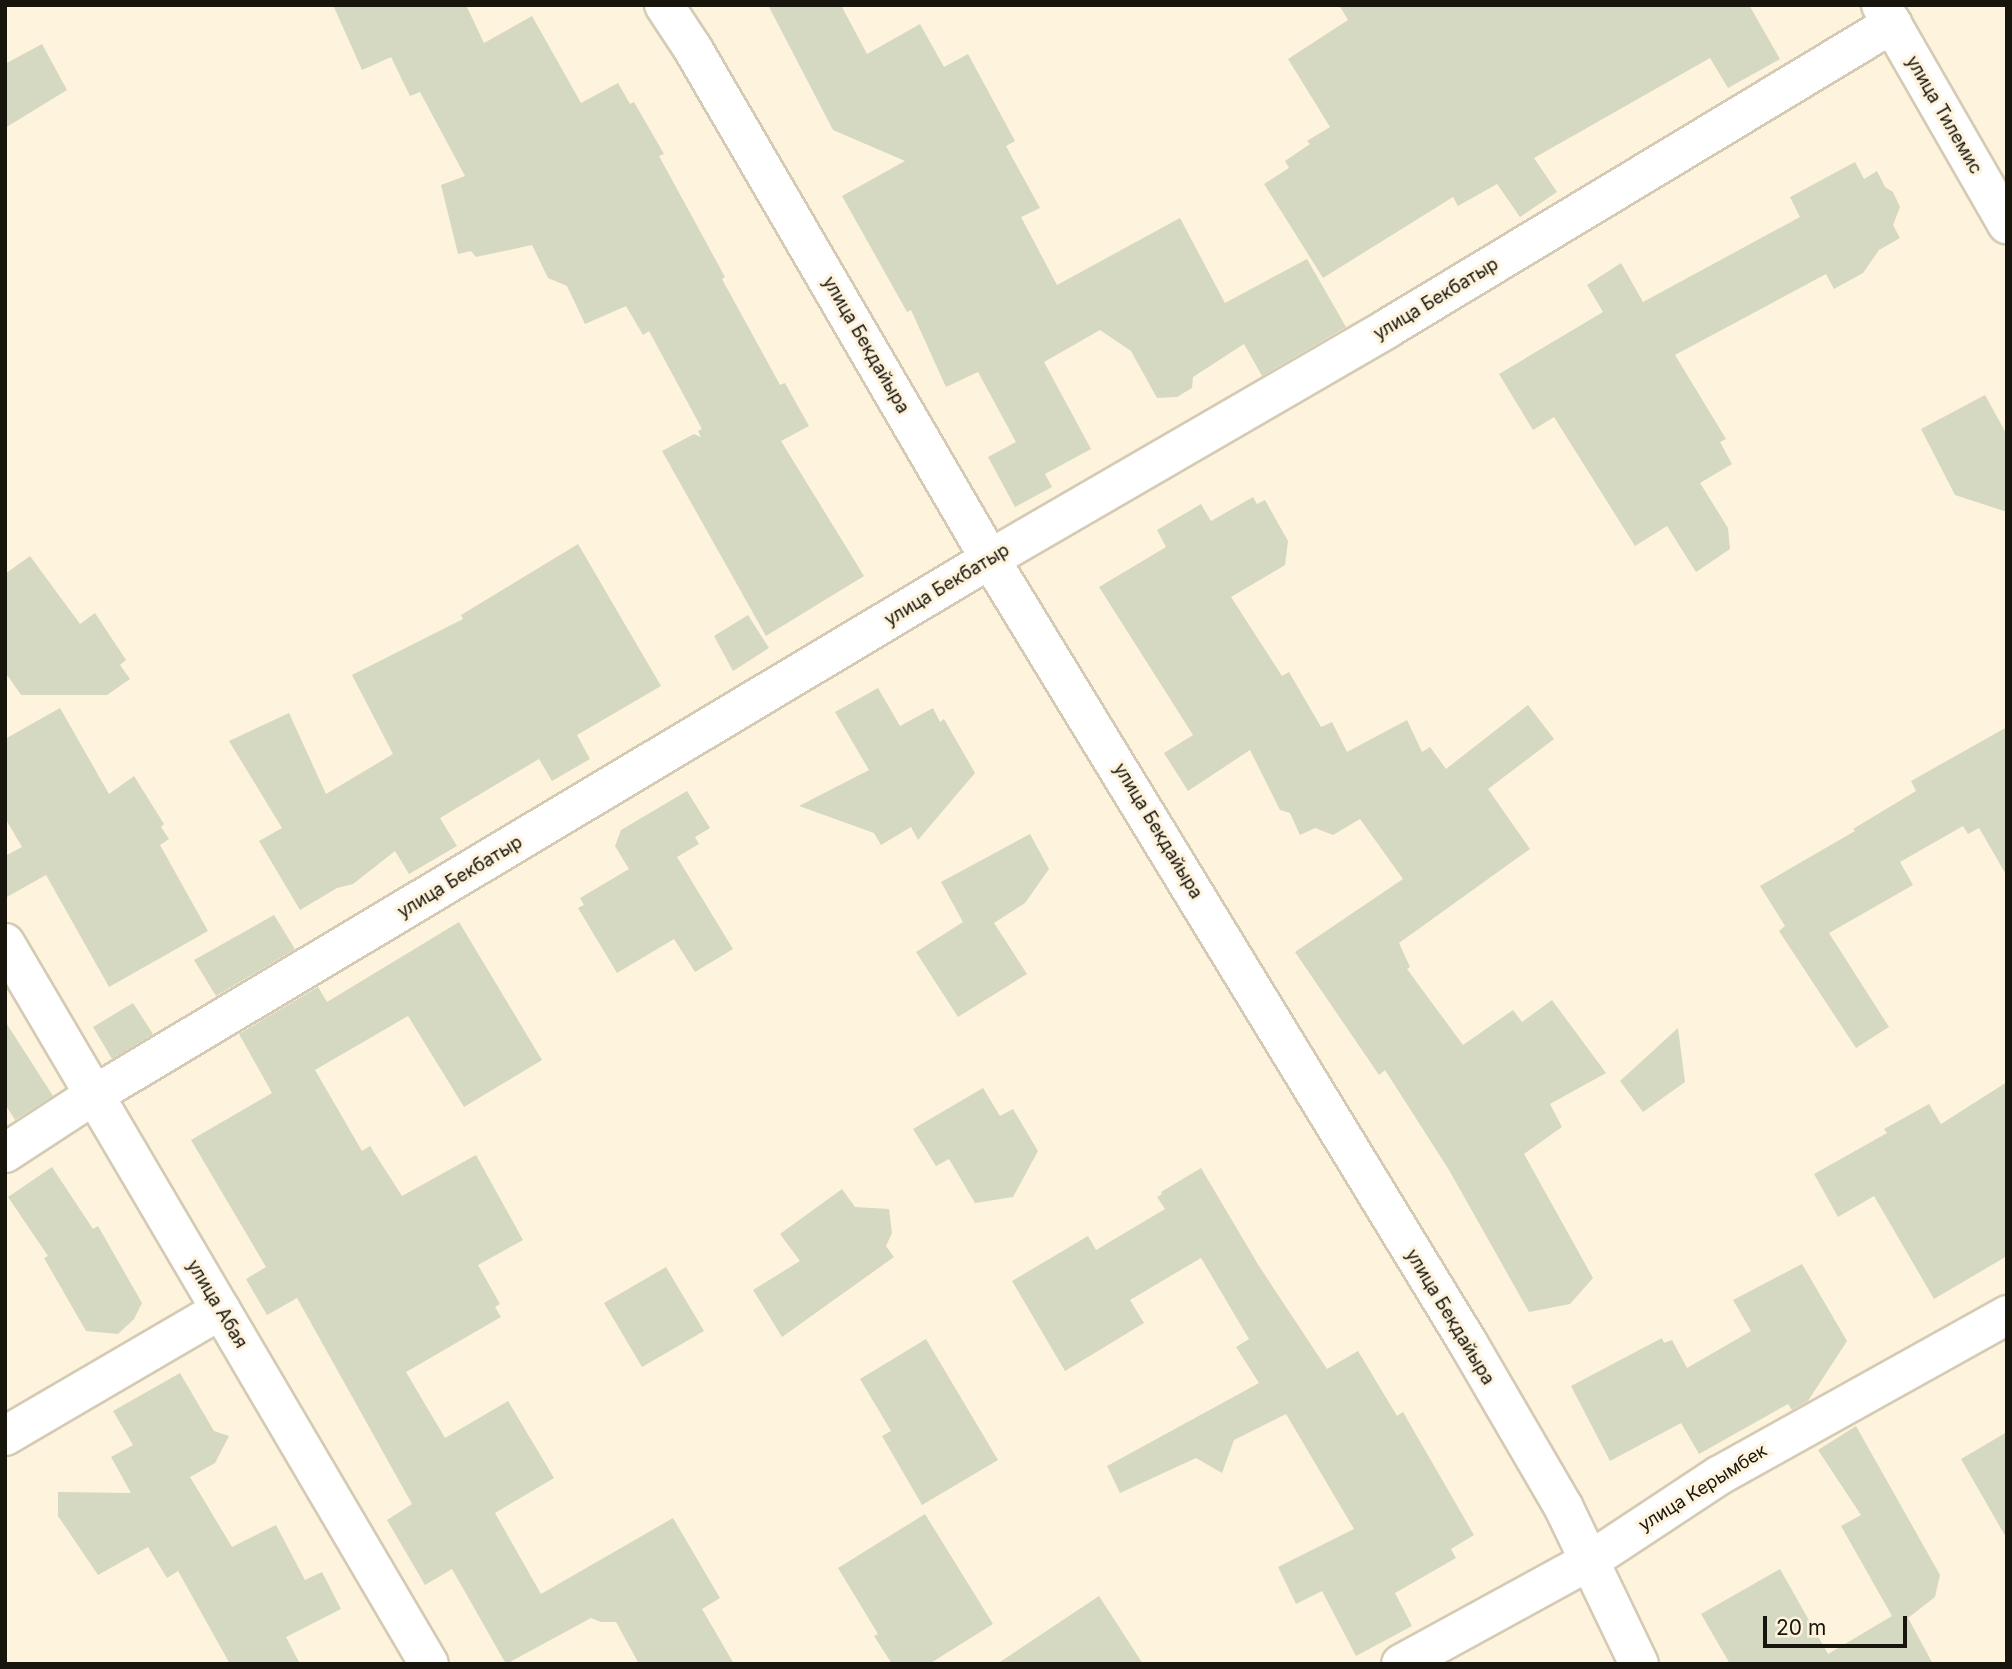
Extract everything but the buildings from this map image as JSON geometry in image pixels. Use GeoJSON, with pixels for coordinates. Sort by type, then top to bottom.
{"type":"FeatureCollection","features":[{"type":"Feature","properties":{"kind":"street","name":"улица Бекдайыра"},"geometry":{"type":"LineString","coordinates":[[664,5],[694,49],[990,559],[1075,694],[1375,1195],[1468,1343],[1591,1560],[1639,1664]]}},
{"type":"Feature","properties":{"kind":"street","name":"улица Бекбатыр"},"geometry":{"type":"LineString","coordinates":[[5,1153],[94,1095],[990,559],[1377,335],[1887,15]]}},
{"type":"Feature","properties":{"kind":"street","name":"улица Тилемис"},"geometry":{"type":"LineString","coordinates":[[1887,15],[2007,224]]}},
{"type":"Feature","properties":{"kind":"street","name":"улица Абая"},"geometry":{"type":"LineString","coordinates":[[5,943],[429,1664]]}},
{"type":"Feature","properties":{"kind":"street"},"geometry":{"type":"LineString","coordinates":[[5,1436],[221,1310]]}},
{"type":"Feature","properties":{"kind":"street","name":"улица Керымбек"},"geometry":{"type":"LineString","coordinates":[[1401,1664],[1591,1560],[1720,1475],[2007,1315]]}}]}
